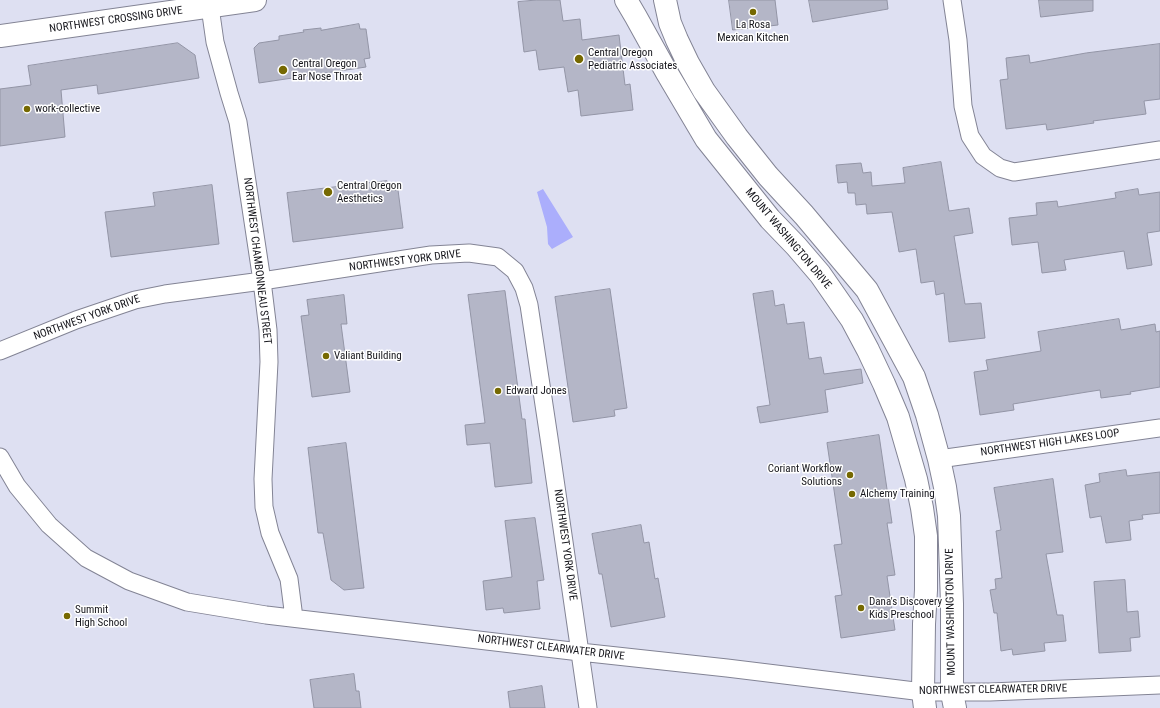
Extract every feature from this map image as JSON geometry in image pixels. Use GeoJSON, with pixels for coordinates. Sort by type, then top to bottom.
{"type":"FeatureCollection","features":[{"type":"Feature","properties":{"kind":"main road","name":"NORTHWEST CROSSING DRIVE"},"geometry":{"type":"LineString","coordinates":[[0,36],[210,3],[255,0]]}},
{"type":"Feature","properties":{"kind":"main road","name":"MOUNT WASHINGTON DRIVE"},"geometry":{"type":"LineString","coordinates":[[626,0],[706,139],[770,219],[820,274],[852,320],[884,384],[898,417],[916,479],[926,536],[924,700]]}},
{"type":"Feature","properties":{"kind":"main road","name":"MOUNT WASHINGTON DRIVE"},"geometry":{"type":"LineString","coordinates":[[665,0],[670,23],[677,40],[688,63],[704,90],[737,137],[768,176],[804,214],[867,290],[914,378],[927,415],[939,459],[949,516],[954,700]]}},
{"type":"Feature","properties":{"kind":"street"},"geometry":{"type":"LineString","coordinates":[[952,0],[958,40],[963,106],[970,136],[983,156],[1000,168],[1014,172],[1160,150]]}},
{"type":"Feature","properties":{"kind":"street","name":"NORTHWEST CHAMBONNEAU STREET"},"geometry":{"type":"LineString","coordinates":[[210,3],[215,42],[238,122],[268,330],[269,362],[263,479],[264,507],[270,533],[289,579],[294,618]]}},
{"type":"Feature","properties":{"kind":"street","name":"NORTHWEST YORK DRIVE"},"geometry":{"type":"LineString","coordinates":[[0,351],[76,320],[135,300],[165,294],[262,281],[431,255],[468,253],[498,256],[516,271],[524,288],[529,305],[588,708]]}},
{"type":"Feature","properties":{"kind":"street","name":"NORTHWEST HIGH LAKES LOOP"},"geometry":{"type":"LineString","coordinates":[[939,459],[1160,428]]}},
{"type":"Feature","properties":{"kind":"street","name":"NORTHWEST CLEARWATER DRIVE"},"geometry":{"type":"LineString","coordinates":[[0,457],[17,486],[48,526],[86,558],[129,581],[187,602],[266,615],[735,669],[924,700],[954,700],[1160,685]]}},
{"type":"Feature","properties":{"kind":"water"},"geometry":{"type":"Polygon","coordinates":[[[543,189],[573,237],[552,249],[548,244],[547,227],[537,192],[543,189]]]}},
{"type":"Feature","properties":{"kind":"building","name":"Central Oregon Pediatric Associates"},"geometry":{"type":"Polygon","coordinates":[[[560,0],[563,21],[580,19],[582,40],[619,35],[625,85],[630,84],[633,110],[581,116],[578,90],[568,92],[564,67],[539,70],[536,50],[524,52],[518,2],[560,0]]]}},
{"type":"Feature","properties":{"kind":"building","name":"La Rosa Mexican Kitchen"},"geometry":{"type":"Polygon","coordinates":[[[729,0],[775,0],[778,25],[733,30],[729,0]]]}},
{"type":"Feature","properties":{"kind":"building"},"geometry":{"type":"Polygon","coordinates":[[[809,0],[887,0],[888,9],[813,22],[809,0]]]}},
{"type":"Feature","properties":{"kind":"building"},"geometry":{"type":"Polygon","coordinates":[[[1039,0],[1093,0],[1093,11],[1041,17],[1039,0]]]}},
{"type":"Feature","properties":{"kind":"building"},"geometry":{"type":"Polygon","coordinates":[[[359,24],[360,29],[366,29],[370,58],[364,59],[366,67],[259,83],[254,48],[259,43],[279,40],[279,36],[304,32],[303,30],[321,28],[321,30],[359,24]]]}},
{"type":"Feature","properties":{"kind":"building"},"geometry":{"type":"Polygon","coordinates":[[[178,43],[195,55],[199,78],[98,94],[97,85],[61,90],[65,137],[0,146],[0,89],[31,85],[28,66],[178,43]]]}},
{"type":"Feature","properties":{"kind":"building"},"geometry":{"type":"Polygon","coordinates":[[[1160,44],[1160,99],[1144,101],[1146,114],[1093,121],[1094,123],[1047,130],[1046,124],[1006,129],[1000,80],[1008,79],[1006,58],[1029,55],[1030,63],[1086,53],[1160,44]]]}},
{"type":"Feature","properties":{"kind":"building"},"geometry":{"type":"Polygon","coordinates":[[[941,162],[949,211],[969,208],[973,233],[954,236],[965,304],[981,303],[985,338],[949,342],[944,293],[936,295],[934,281],[921,283],[916,249],[899,252],[892,212],[867,214],[866,204],[856,205],[855,193],[848,193],[847,182],[838,183],[836,165],[861,163],[863,173],[871,172],[872,186],[905,183],[903,168],[941,162]]]}},
{"type":"Feature","properties":{"kind":"building"},"geometry":{"type":"Polygon","coordinates":[[[387,181],[389,191],[398,190],[403,228],[293,242],[287,193],[387,181]]]}},
{"type":"Feature","properties":{"kind":"building"},"geometry":{"type":"Polygon","coordinates":[[[212,185],[219,244],[111,257],[105,212],[155,206],[153,193],[212,185]]]}},
{"type":"Feature","properties":{"kind":"building"},"geometry":{"type":"Polygon","coordinates":[[[1138,189],[1139,195],[1160,192],[1160,231],[1147,233],[1152,265],[1127,269],[1124,251],[1064,260],[1066,270],[1042,273],[1038,242],[1012,245],[1009,218],[1037,215],[1036,203],[1057,201],[1058,207],[1116,198],[1115,193],[1138,189]]]}},
{"type":"Feature","properties":{"kind":"building"},"geometry":{"type":"Polygon","coordinates":[[[610,289],[627,408],[614,410],[615,416],[573,422],[555,297],[610,289]]]}},
{"type":"Feature","properties":{"kind":"building"},"geometry":{"type":"Polygon","coordinates":[[[505,291],[522,419],[525,419],[532,483],[495,487],[490,443],[467,445],[465,425],[485,423],[468,295],[505,291]]]}},
{"type":"Feature","properties":{"kind":"building"},"geometry":{"type":"Polygon","coordinates":[[[773,291],[775,306],[784,304],[787,324],[804,322],[809,359],[821,357],[824,374],[861,369],[863,383],[825,390],[828,412],[760,423],[757,407],[770,405],[753,294],[773,291]]]}},
{"type":"Feature","properties":{"kind":"building","name":"Valiant Building"},"geometry":{"type":"Polygon","coordinates":[[[344,295],[347,324],[341,324],[350,392],[312,397],[301,316],[309,315],[307,300],[344,295]]]}},
{"type":"Feature","properties":{"kind":"building"},"geometry":{"type":"Polygon","coordinates":[[[1119,319],[1121,330],[1155,324],[1156,332],[1160,331],[1160,387],[1130,392],[1131,394],[1101,398],[1100,390],[1087,392],[1013,404],[1014,410],[980,415],[974,372],[988,370],[986,360],[1041,351],[1038,332],[1119,319]]]}},
{"type":"Feature","properties":{"kind":"building"},"geometry":{"type":"Polygon","coordinates":[[[879,435],[892,523],[887,523],[895,575],[887,576],[895,630],[841,638],[835,596],[842,595],[834,545],[842,544],[827,443],[879,435]]]}},
{"type":"Feature","properties":{"kind":"building"},"geometry":{"type":"Polygon","coordinates":[[[346,443],[364,588],[344,590],[331,580],[323,533],[318,533],[308,448],[346,443]]]}},
{"type":"Feature","properties":{"kind":"building"},"geometry":{"type":"Polygon","coordinates":[[[1126,470],[1127,476],[1160,472],[1160,513],[1142,515],[1143,519],[1129,521],[1131,540],[1106,543],[1101,516],[1090,518],[1085,485],[1100,482],[1099,474],[1126,470]]]}},
{"type":"Feature","properties":{"kind":"building"},"geometry":{"type":"Polygon","coordinates":[[[1053,479],[1063,552],[1046,554],[1057,615],[1063,615],[1066,641],[1044,643],[1045,651],[1013,655],[1012,649],[1001,651],[997,613],[994,613],[990,590],[996,589],[995,579],[1002,578],[996,531],[1001,530],[994,488],[1053,479]]]}},
{"type":"Feature","properties":{"kind":"building"},"geometry":{"type":"Polygon","coordinates":[[[535,518],[544,580],[537,581],[540,609],[504,613],[503,608],[486,610],[483,581],[512,577],[505,521],[535,518]]]}},
{"type":"Feature","properties":{"kind":"building"},"geometry":{"type":"Polygon","coordinates":[[[641,525],[644,543],[649,542],[655,579],[658,578],[665,617],[611,627],[602,574],[599,574],[592,534],[641,525]]]}},
{"type":"Feature","properties":{"kind":"building"},"geometry":{"type":"Polygon","coordinates":[[[1125,580],[1127,612],[1138,611],[1140,637],[1130,638],[1131,651],[1099,653],[1094,582],[1125,580]]]}},
{"type":"Feature","properties":{"kind":"building"},"geometry":{"type":"Polygon","coordinates":[[[354,674],[356,691],[359,691],[361,708],[314,708],[310,680],[354,674]]]}},
{"type":"Feature","properties":{"kind":"building"},"geometry":{"type":"Polygon","coordinates":[[[542,686],[545,708],[510,708],[508,692],[542,686]]]}},
{"type":"Feature","properties":{"kind":"place","name":"La Rosa Mexican Kitchen"},"geometry":{"type":"Point","coordinates":[753,12]}},
{"type":"Feature","properties":{"kind":"place","name":"Central Oregon Pediatric Associates"},"geometry":{"type":"Point","coordinates":[579,59]}},
{"type":"Feature","properties":{"kind":"place","name":"Central Oregon Ear Nose Throat"},"geometry":{"type":"Point","coordinates":[283,70]}},
{"type":"Feature","properties":{"kind":"place","name":"work-collective"},"geometry":{"type":"Point","coordinates":[27,109]}},
{"type":"Feature","properties":{"kind":"place","name":"Central Oregon Aesthetics"},"geometry":{"type":"Point","coordinates":[328,192]}},
{"type":"Feature","properties":{"kind":"place","name":"Valiant Building"},"geometry":{"type":"Point","coordinates":[326,356]}},
{"type":"Feature","properties":{"kind":"place","name":"Edward Jones"},"geometry":{"type":"Point","coordinates":[498,391]}},
{"type":"Feature","properties":{"kind":"place","name":"Coriant Workflow Solutions"},"geometry":{"type":"Point","coordinates":[850,475]}},
{"type":"Feature","properties":{"kind":"place","name":"Alchemy Training"},"geometry":{"type":"Point","coordinates":[852,494]}},
{"type":"Feature","properties":{"kind":"place","name":"Dana's Discovery Kids Preschool"},"geometry":{"type":"Point","coordinates":[861,608]}},
{"type":"Feature","properties":{"kind":"place","name":"Summit High School"},"geometry":{"type":"Point","coordinates":[67,616]}}]}
